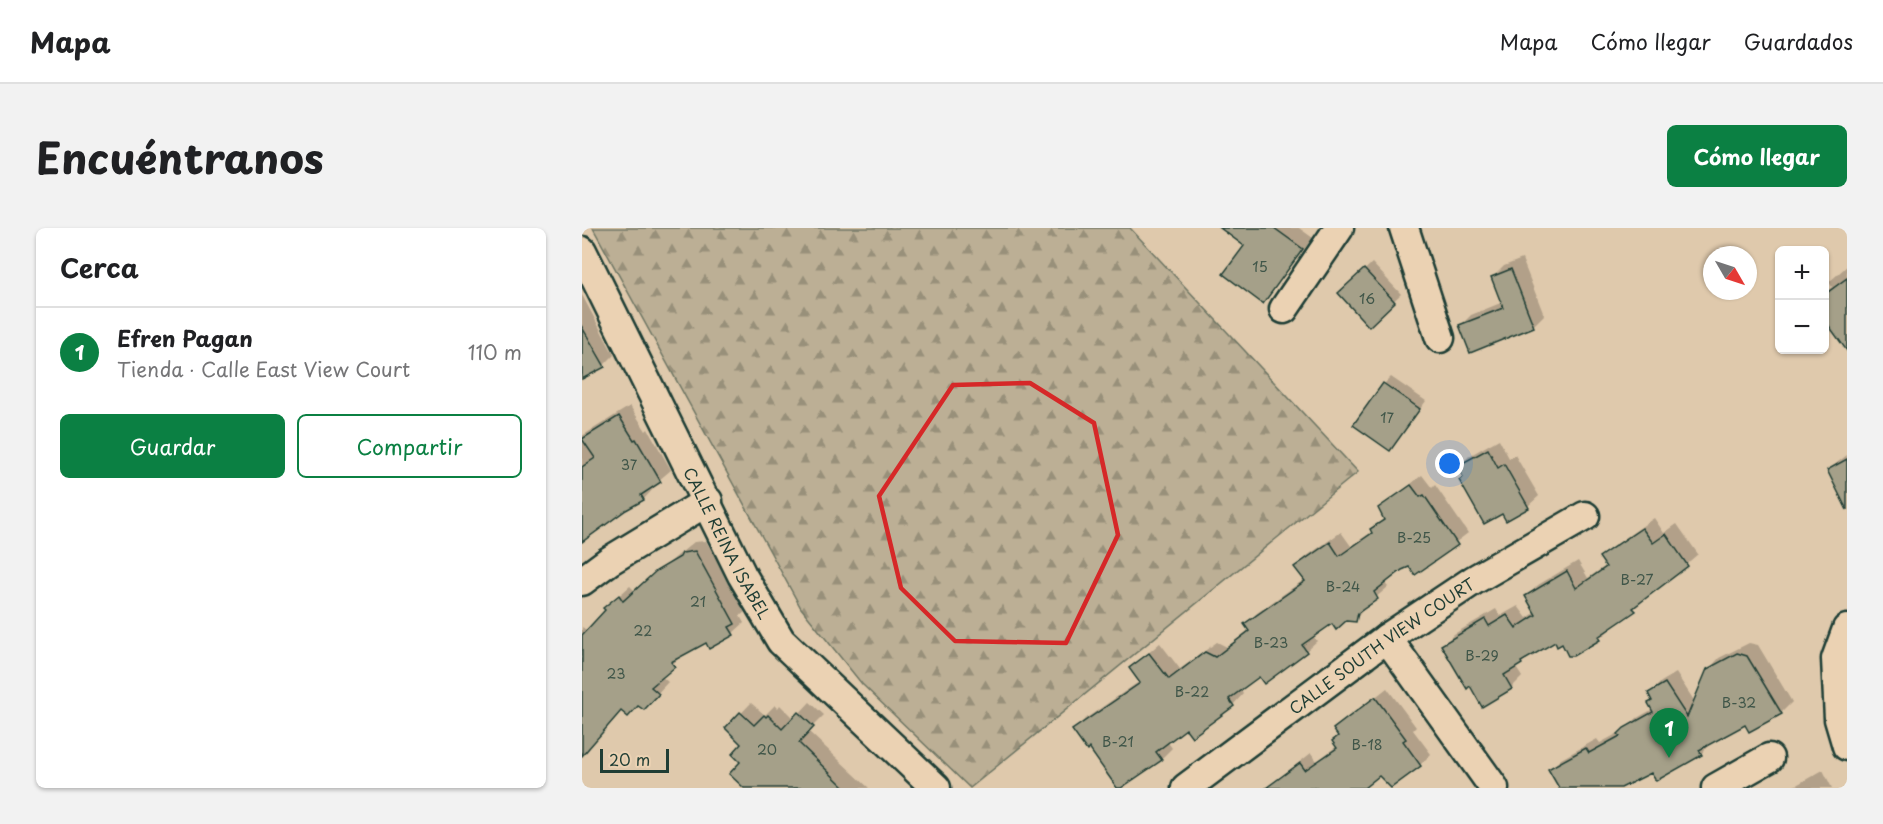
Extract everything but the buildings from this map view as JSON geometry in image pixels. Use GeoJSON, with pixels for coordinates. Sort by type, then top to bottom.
{"type":"FeatureCollection","features":[{"type":"Feature","properties":{"kind":"street"},"geometry":{"type":"LineString","coordinates":[[1284,309],[1339,228]]}},
{"type":"Feature","properties":{"kind":"street"},"geometry":{"type":"LineString","coordinates":[[1404,228],[1440,338]]}},
{"type":"Feature","properties":{"kind":"street","name":"CALLE REINA ISABEL"},"geometry":{"type":"LineString","coordinates":[[582,251],[708,501],[742,575],[781,641],[936,788]]}},
{"type":"Feature","properties":{"kind":"street"},"geometry":{"type":"LineString","coordinates":[[582,580],[708,501]]}},
{"type":"Feature","properties":{"kind":"street","name":"CALLE SOUTH VIEW COURT"},"geometry":{"type":"LineString","coordinates":[[1186,788],[1387,638],[1474,580],[1585,516]]}},
{"type":"Feature","properties":{"kind":"street"},"geometry":{"type":"LineString","coordinates":[[1847,629],[1836,659],[1839,719],[1847,746]]}},
{"type":"Feature","properties":{"kind":"street"},"geometry":{"type":"LineString","coordinates":[[1387,638],[1494,788]]}},
{"type":"Feature","properties":{"kind":"street"},"geometry":{"type":"LineString","coordinates":[[1716,788],[1769,758]]}},
{"type":"Feature","properties":{"kind":"highlighted area"},"geometry":{"type":"Polygon","coordinates":[[[1030,383],[1094,423],[1118,535],[1066,643],[955,641],[901,588],[879,496],[953,385],[1030,383]]]}},
{"type":"Feature","properties":{"kind":"green space"},"geometry":{"type":"Polygon","coordinates":[[[593,228],[1130,228],[1358,472],[970,788],[862,684],[801,608],[593,228]]]}},
{"type":"Feature","properties":{"kind":"place","name":"Efren Pagan"},"geometry":{"type":"Point","coordinates":[1669,758]}}]}
